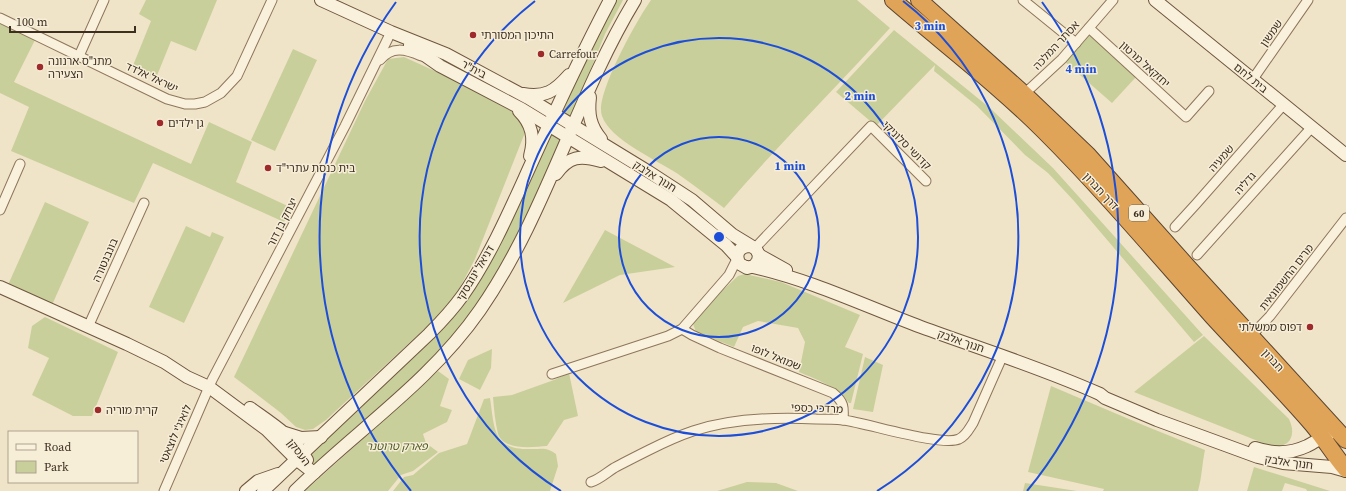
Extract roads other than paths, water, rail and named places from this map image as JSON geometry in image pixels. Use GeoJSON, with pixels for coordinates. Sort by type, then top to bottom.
{"type":"FeatureCollection","features":[{"type":"Feature","properties":{"kind":"highway","name":"דרך חברון"},"geometry":{"type":"LineString","coordinates":[[893,0],[952,49],[1021,100]]}},
{"type":"Feature","properties":{"kind":"highway","name":"דרך חברון"},"geometry":{"type":"LineString","coordinates":[[919,0],[1021,100],[1064,151],[1112,203],[1246,342],[1271,378],[1322,437]]}},
{"type":"Feature","properties":{"kind":"highway","name":"חברון"},"geometry":{"type":"LineString","coordinates":[[1246,342],[1294,383],[1343,437]]}},
{"type":"Feature","properties":{"kind":"highway","name":"60"},"geometry":{"type":"LineString","coordinates":[[1322,437],[1346,470]]}},
{"type":"Feature","properties":{"kind":"street"},"geometry":{"type":"LineString","coordinates":[[79,56],[104,0]]}},
{"type":"Feature","properties":{"kind":"street","name":"ישראל אלדד"},"geometry":{"type":"LineString","coordinates":[[0,18],[176,102],[195,104],[205,102],[221,93],[237,76],[272,0]]}},
{"type":"Feature","properties":{"kind":"street","name":"בית\"ר"},"geometry":{"type":"LineString","coordinates":[[321,0],[391,32],[446,54],[555,114]]}},
{"type":"Feature","properties":{"kind":"street","name":"דניאל ינובסקי"},"geometry":{"type":"LineString","coordinates":[[263,491],[446,317],[462,296],[500,231],[549,125],[610,0]]}},
{"type":"Feature","properties":{"kind":"street","name":"דניאל ינובסקי"},"geometry":{"type":"LineString","coordinates":[[295,491],[434,366],[463,334],[504,271],[544,191],[591,86],[635,0]]}},
{"type":"Feature","properties":{"kind":"street"},"geometry":{"type":"LineString","coordinates":[[1023,0],[1076,44]]}},
{"type":"Feature","properties":{"kind":"street","name":"אסתר המלכה"},"geometry":{"type":"LineString","coordinates":[[1021,100],[1055,67],[1113,0]]}},
{"type":"Feature","properties":{"kind":"street","name":"בית לחם"},"geometry":{"type":"LineString","coordinates":[[1155,0],[1346,155]]}},
{"type":"Feature","properties":{"kind":"street","name":"שמשון"},"geometry":{"type":"LineString","coordinates":[[1253,79],[1308,0]]}},
{"type":"Feature","properties":{"kind":"street","name":"יחזקאל מרטון"},"geometry":{"type":"LineString","coordinates":[[1088,28],[1186,117],[1209,91]]}},
{"type":"Feature","properties":{"kind":"street","name":"בית\"ר"},"geometry":{"type":"LineString","coordinates":[[391,32],[433,60],[549,125]]}},
{"type":"Feature","properties":{"kind":"street","name":"יצחק בן דור"},"geometry":{"type":"LineString","coordinates":[[210,383],[270,271],[391,32]]}},
{"type":"Feature","properties":{"kind":"street","name":"בית\"ר"},"geometry":{"type":"LineString","coordinates":[[394,50],[415,54],[433,60]]}},
{"type":"Feature","properties":{"kind":"street","name":"יצחק בן דור"},"geometry":{"type":"LineString","coordinates":[[370,74],[380,59],[385,54],[394,50]]}},
{"type":"Feature","properties":{"kind":"street"},"geometry":{"type":"LineString","coordinates":[[516,92],[536,96],[550,92],[562,83],[579,64]]}},
{"type":"Feature","properties":{"kind":"street"},"geometry":{"type":"LineString","coordinates":[[591,86],[588,110],[591,124],[600,138],[624,157]]}},
{"type":"Feature","properties":{"kind":"street"},"geometry":{"type":"LineString","coordinates":[[511,103],[525,117],[531,126],[533,137],[532,149],[525,176]]}},
{"type":"Feature","properties":{"kind":"street","name":"שמעיה"},"geometry":{"type":"LineString","coordinates":[[1175,227],[1284,104]]}},
{"type":"Feature","properties":{"kind":"street","name":"חנוך אלבק"},"geometry":{"type":"LineString","coordinates":[[555,114],[678,190],[733,235],[787,271],[822,287],[926,329],[1042,369],[1157,420],[1258,457],[1273,461],[1332,467],[1346,470]]}},
{"type":"Feature","properties":{"kind":"street","name":"חנוך אלבק"},"geometry":{"type":"LineString","coordinates":[[549,125],[671,200],[726,245],[743,262],[822,287]]}},
{"type":"Feature","properties":{"kind":"street","name":"קדושי סלוניקי"},"geometry":{"type":"LineString","coordinates":[[755,250],[871,126],[926,181]]}},
{"type":"Feature","properties":{"kind":"street","name":"גדליה"},"geometry":{"type":"LineString","coordinates":[[1197,255],[1312,127]]}},
{"type":"Feature","properties":{"kind":"street"},"geometry":{"type":"LineString","coordinates":[[544,191],[566,162],[574,158],[592,158],[613,164]]}},
{"type":"Feature","properties":{"kind":"street"},"geometry":{"type":"LineString","coordinates":[[0,210],[20,164]]}},
{"type":"Feature","properties":{"kind":"street","name":"בונבנטורה"},"geometry":{"type":"LineString","coordinates":[[88,327],[144,203]]}},
{"type":"Feature","properties":{"kind":"street","name":"מרים החשמונאית"},"geometry":{"type":"LineString","coordinates":[[1246,342],[1270,316],[1346,218]]}},
{"type":"Feature","properties":{"kind":"street"},"geometry":{"type":"LineString","coordinates":[[552,374],[668,336],[682,329],[729,275],[743,262],[757,263],[755,250],[742,247],[738,252],[743,262]]}},
{"type":"Feature","properties":{"kind":"street","name":"העסקן"},"geometry":{"type":"LineString","coordinates":[[0,287],[127,344],[164,362],[183,374],[210,383],[284,433],[314,473]]}},
{"type":"Feature","properties":{"kind":"street","name":"שמואל לופו"},"geometry":{"type":"LineString","coordinates":[[682,329],[720,348],[834,393],[840,398],[844,407],[843,420]]}},
{"type":"Feature","properties":{"kind":"street","name":"מרדכי כספי"},"geometry":{"type":"LineString","coordinates":[[591,482],[597,480],[612,469],[668,441],[693,431],[716,425],[748,420],[843,420],[930,439],[952,441],[959,439],[965,435],[973,423],[1003,355]]}},
{"type":"Feature","properties":{"kind":"street","name":"העסקן"},"geometry":{"type":"LineString","coordinates":[[210,383],[300,456]]}},
{"type":"Feature","properties":{"kind":"street","name":"לואיג'י לוצאטי"},"geometry":{"type":"LineString","coordinates":[[164,491],[210,383]]}},
{"type":"Feature","properties":{"kind":"street","name":"חנוך אלבק"},"geometry":{"type":"LineString","coordinates":[[1100,394],[1111,393],[1247,446],[1266,451],[1286,452],[1295,450],[1332,433],[1343,437]]}},
{"type":"Feature","properties":{"kind":"street"},"geometry":{"type":"LineString","coordinates":[[284,433],[301,438],[321,437]]}},
{"type":"Feature","properties":{"kind":"street"},"geometry":{"type":"LineString","coordinates":[[246,491],[258,481],[281,474]]}},
{"type":"Feature","properties":{"kind":"place","name":"התיכון המסורתי"},"geometry":{"type":"Point","coordinates":[473,35]}},
{"type":"Feature","properties":{"kind":"place","name":"Carrefour"},"geometry":{"type":"Point","coordinates":[541,54]}},
{"type":"Feature","properties":{"kind":"place","name":"מתנ\"ס ארנונה הצעירה"},"geometry":{"type":"Point","coordinates":[40,67]}},
{"type":"Feature","properties":{"kind":"place","name":"גן ילדים"},"geometry":{"type":"Point","coordinates":[160,123]}},
{"type":"Feature","properties":{"kind":"place","name":"בית כנסת עתרי\"ד"},"geometry":{"type":"Point","coordinates":[268,168]}},
{"type":"Feature","properties":{"kind":"place","name":"דפוס ממשלתי"},"geometry":{"type":"Point","coordinates":[1310,327]}},
{"type":"Feature","properties":{"kind":"place","name":"קרית מוריה"},"geometry":{"type":"Point","coordinates":[98,410]}},
{"type":"Feature","properties":{"kind":"park label","name":"פארק טרוטנר"},"geometry":{"type":"Point","coordinates":[397,446]}}]}
